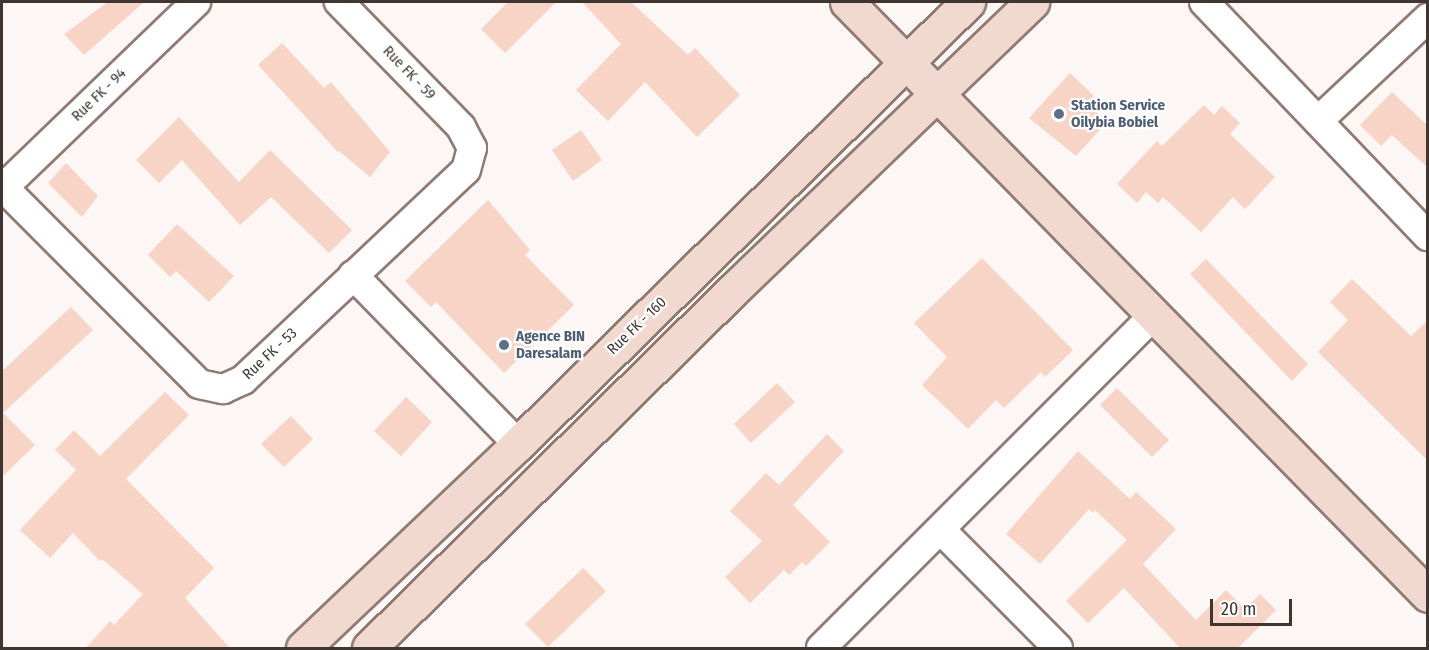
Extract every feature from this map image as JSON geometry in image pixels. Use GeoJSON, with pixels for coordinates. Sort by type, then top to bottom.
{"type":"FeatureCollection","features":[{"type":"Feature","properties":{"kind":"main road"},"geometry":{"type":"LineString","coordinates":[[847,2],[1426,589]]}},
{"type":"Feature","properties":{"kind":"main road","name":"Rue FK - 160"},"geometry":{"type":"LineString","coordinates":[[303,648],[518,444],[968,2]]}},
{"type":"Feature","properties":{"kind":"main road"},"geometry":{"type":"LineString","coordinates":[[369,648],[1032,2]]}},
{"type":"Feature","properties":{"kind":"street","name":"Rue FK - 94"},"geometry":{"type":"LineString","coordinates":[[2,187],[196,2]]}},
{"type":"Feature","properties":{"kind":"street","name":"Rue FK - 59"},"geometry":{"type":"LineString","coordinates":[[339,2],[461,127],[472,148]]}},
{"type":"Feature","properties":{"kind":"street"},"geometry":{"type":"LineString","coordinates":[[1204,2],[1428,236]]}},
{"type":"Feature","properties":{"kind":"street"},"geometry":{"type":"LineString","coordinates":[[1318,121],[1428,18]]}},
{"type":"Feature","properties":{"kind":"street","name":"Rue FK - 53"},"geometry":{"type":"LineString","coordinates":[[2,187],[199,384],[223,389],[243,380],[466,170],[472,148]]}},
{"type":"Feature","properties":{"kind":"street"},"geometry":{"type":"LineString","coordinates":[[353,275],[518,444]]}},
{"type":"Feature","properties":{"kind":"street"},"geometry":{"type":"LineString","coordinates":[[821,648],[1154,315]]}},
{"type":"Feature","properties":{"kind":"street"},"geometry":{"type":"LineString","coordinates":[[941,530],[1058,648]]}},
{"type":"Feature","properties":{"kind":"building"},"geometry":{"type":"Polygon","coordinates":[[[108,2],[144,2],[84,55],[64,34],[108,2]]]}},
{"type":"Feature","properties":{"kind":"building"},"geometry":{"type":"Polygon","coordinates":[[[508,2],[556,2],[505,53],[481,29],[508,2]]]}},
{"type":"Feature","properties":{"kind":"building"},"geometry":{"type":"Polygon","coordinates":[[[582,2],[631,2],[688,55],[695,48],[740,95],[697,137],[645,82],[608,121],[576,90],[621,44],[582,2]]]}},
{"type":"Feature","properties":{"kind":"building"},"geometry":{"type":"Polygon","coordinates":[[[282,43],[324,88],[331,82],[390,152],[370,177],[338,152],[258,65],[282,43]]]}},
{"type":"Feature","properties":{"kind":"building"},"geometry":{"type":"Polygon","coordinates":[[[1070,73],[1094,96],[1087,103],[1107,122],[1076,156],[1029,118],[1070,73]]]}},
{"type":"Feature","properties":{"kind":"building"},"geometry":{"type":"Polygon","coordinates":[[[1392,92],[1428,126],[1428,168],[1392,135],[1381,146],[1360,125],[1392,92]]]}},
{"type":"Feature","properties":{"kind":"building"},"geometry":{"type":"Polygon","coordinates":[[[1204,105],[1214,115],[1222,106],[1240,123],[1230,134],[1275,177],[1245,209],[1233,197],[1201,232],[1163,197],[1158,203],[1146,192],[1137,203],[1117,184],[1157,141],[1162,146],[1204,105]]]}},
{"type":"Feature","properties":{"kind":"building"},"geometry":{"type":"Polygon","coordinates":[[[179,117],[239,182],[270,150],[352,230],[329,253],[271,197],[240,225],[182,160],[159,183],[136,160],[179,117]]]}},
{"type":"Feature","properties":{"kind":"building"},"geometry":{"type":"Polygon","coordinates":[[[581,130],[602,160],[573,181],[552,150],[581,130]]]}},
{"type":"Feature","properties":{"kind":"building"},"geometry":{"type":"Polygon","coordinates":[[[66,163],[98,196],[82,217],[48,183],[66,163]]]}},
{"type":"Feature","properties":{"kind":"building"},"geometry":{"type":"Polygon","coordinates":[[[488,200],[530,250],[525,255],[574,305],[504,373],[436,302],[431,307],[405,281],[488,200]]]}},
{"type":"Feature","properties":{"kind":"building"},"geometry":{"type":"Polygon","coordinates":[[[177,224],[234,276],[209,302],[176,271],[170,277],[148,255],[177,224]]]}},
{"type":"Feature","properties":{"kind":"building"},"geometry":{"type":"Polygon","coordinates":[[[982,258],[1073,350],[1045,377],[1041,372],[1004,408],[996,400],[968,429],[922,385],[947,357],[914,323],[982,258]]]}},
{"type":"Feature","properties":{"kind":"building"},"geometry":{"type":"Polygon","coordinates":[[[1206,259],[1308,364],[1292,381],[1190,274],[1206,259]]]}},
{"type":"Feature","properties":{"kind":"building"},"geometry":{"type":"Polygon","coordinates":[[[1352,279],[1411,336],[1428,320],[1428,461],[1318,352],[1348,320],[1330,302],[1352,279]]]}},
{"type":"Feature","properties":{"kind":"building"},"geometry":{"type":"Polygon","coordinates":[[[71,307],[93,330],[3,413],[35,445],[2,477],[2,371],[71,307]]]}},
{"type":"Feature","properties":{"kind":"building"},"geometry":{"type":"Polygon","coordinates":[[[777,383],[795,402],[751,443],[734,424],[777,383]]]}},
{"type":"Feature","properties":{"kind":"building"},"geometry":{"type":"Polygon","coordinates":[[[1117,388],[1169,440],[1152,457],[1100,405],[1117,388]]]}},
{"type":"Feature","properties":{"kind":"building"},"geometry":{"type":"Polygon","coordinates":[[[165,392],[189,415],[126,479],[214,568],[185,598],[230,648],[86,648],[110,621],[114,625],[143,594],[102,559],[100,561],[73,533],[50,558],[20,530],[76,470],[55,450],[74,430],[100,456],[165,392]]]}},
{"type":"Feature","properties":{"kind":"building"},"geometry":{"type":"Polygon","coordinates":[[[406,397],[432,422],[401,456],[374,431],[406,397]]]}},
{"type":"Feature","properties":{"kind":"building"},"geometry":{"type":"Polygon","coordinates":[[[291,416],[313,439],[284,467],[261,444],[291,416]]]}},
{"type":"Feature","properties":{"kind":"building"},"geometry":{"type":"Polygon","coordinates":[[[827,434],[844,451],[793,505],[830,542],[806,566],[802,562],[789,575],[784,570],[750,603],[725,577],[762,541],[730,511],[766,473],[779,485],[827,434]]]}},
{"type":"Feature","properties":{"kind":"building"},"geometry":{"type":"Polygon","coordinates":[[[1078,451],[1130,499],[1136,492],[1176,529],[1143,564],[1196,620],[1226,590],[1245,609],[1260,594],[1276,610],[1238,648],[1180,648],[1124,588],[1088,623],[1066,601],[1127,540],[1095,510],[1093,513],[1089,509],[1040,564],[1006,534],[1078,451]]]}},
{"type":"Feature","properties":{"kind":"building"},"geometry":{"type":"Polygon","coordinates":[[[583,568],[606,591],[548,647],[525,624],[583,568]]]}},
{"type":"Feature","properties":{"kind":"place","name":"Station Service Oilybia Bobiel"},"geometry":{"type":"Point","coordinates":[1059,114]}},
{"type":"Feature","properties":{"kind":"place","name":"Agence BIN Daresalam"},"geometry":{"type":"Point","coordinates":[504,345]}}]}
